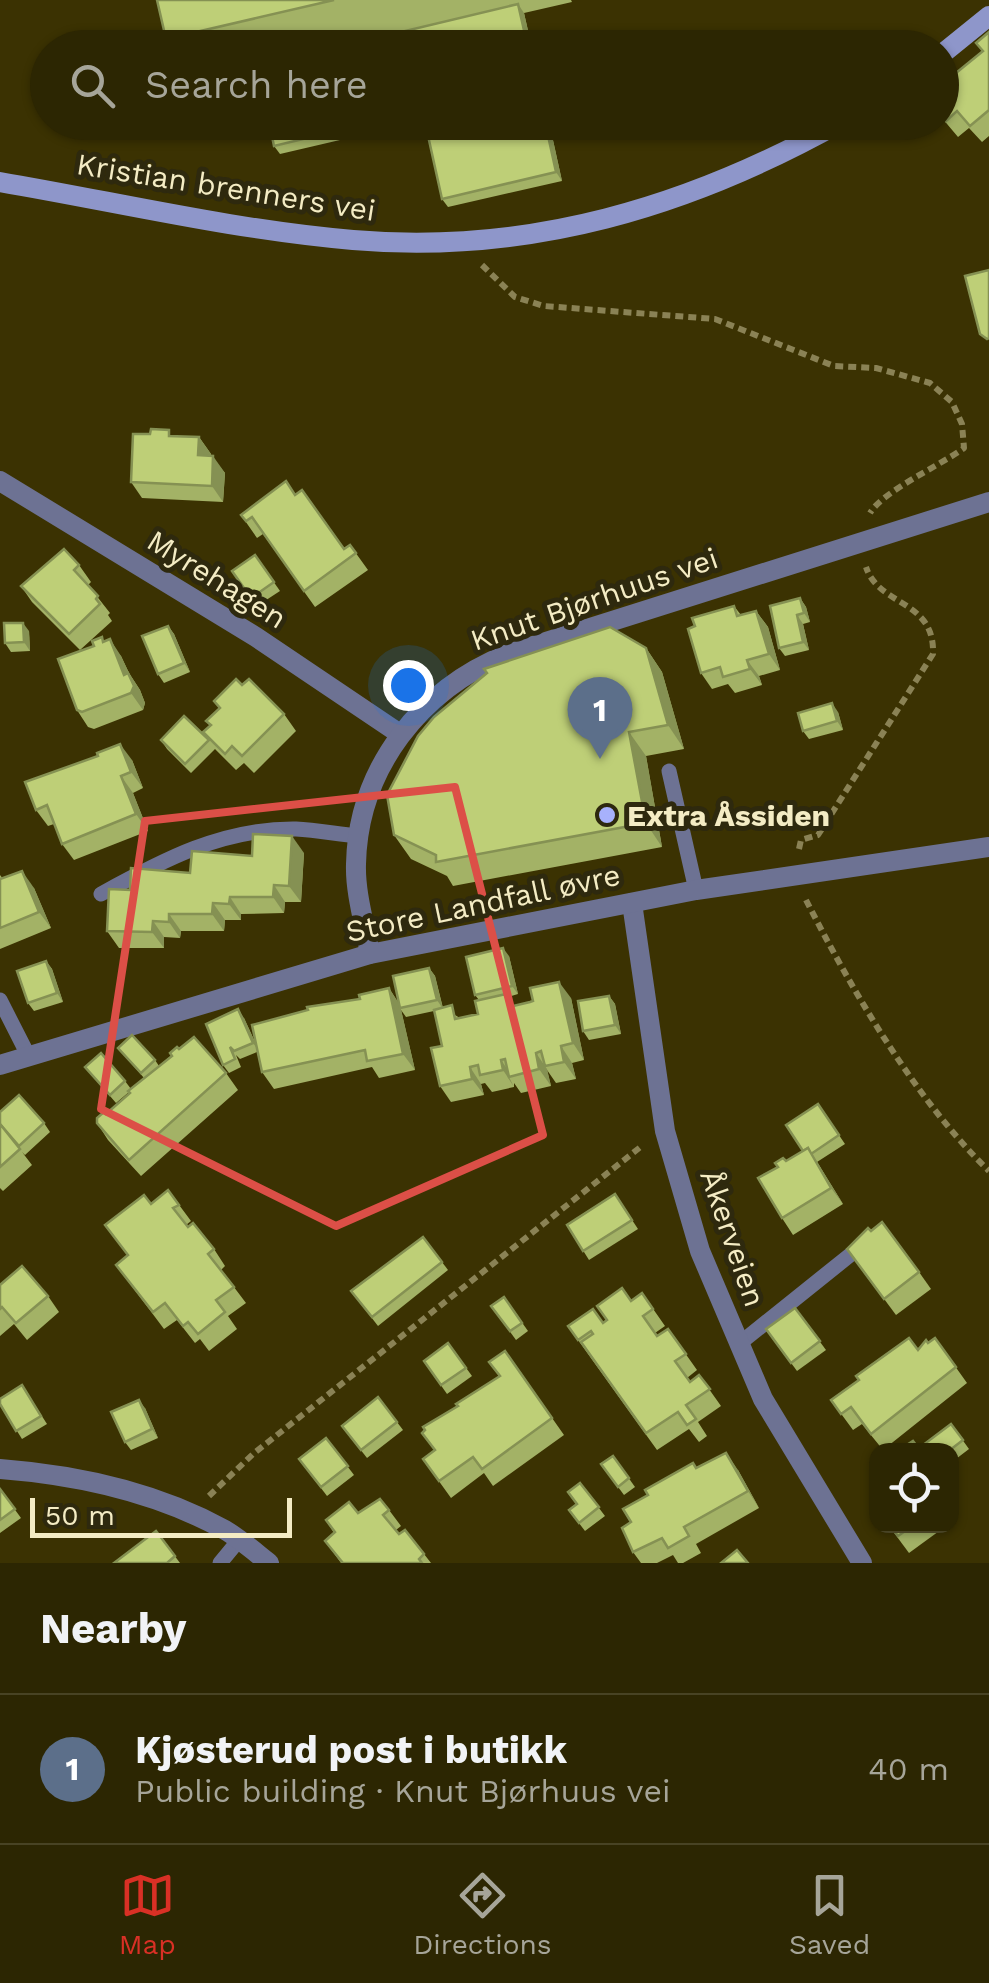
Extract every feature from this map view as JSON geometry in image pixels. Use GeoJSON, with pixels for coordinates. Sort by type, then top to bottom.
{"type":"FeatureCollection","features":[{"type":"Feature","properties":{"kind":"main road"},"geometry":{"type":"LineString","coordinates":[[959,40],[989,16]]}},
{"type":"Feature","properties":{"kind":"main road","name":"Kristian brenners vei"},"geometry":{"type":"LineString","coordinates":[[0,182],[293,233],[355,240],[458,241],[580,227],[650,209],[723,182],[806,140]]}},
{"type":"Feature","properties":{"kind":"street","name":"Myrehagen"},"geometry":{"type":"LineString","coordinates":[[0,481],[256,638],[400,734]]}},
{"type":"Feature","properties":{"kind":"street","name":"Knut Bjørhuus vei"},"geometry":{"type":"LineString","coordinates":[[370,954],[356,869],[357,836],[366,800],[400,734],[448,685],[493,660],[989,502]]}},
{"type":"Feature","properties":{"kind":"street","name":"Store Landfall øvre"},"geometry":{"type":"LineString","coordinates":[[0,1065],[370,954],[696,890],[989,847]]}},
{"type":"Feature","properties":{"kind":"street","name":"Åkerveien"},"geometry":{"type":"LineString","coordinates":[[632,903],[666,1131],[700,1251],[764,1400],[862,1563]]}},
{"type":"Feature","properties":{"kind":"street"},"geometry":{"type":"LineString","coordinates":[[0,1469],[55,1473],[155,1498],[239,1540],[268,1563]]}},
{"type":"Feature","properties":{"kind":"lane"},"geometry":{"type":"LineString","coordinates":[[669,770],[696,890]]}},
{"type":"Feature","properties":{"kind":"lane"},"geometry":{"type":"LineString","coordinates":[[100,894],[194,846],[220,838],[299,829],[357,836]]}},
{"type":"Feature","properties":{"kind":"lane"},"geometry":{"type":"LineString","coordinates":[[0,1000],[28,1055]]}},
{"type":"Feature","properties":{"kind":"lane"},"geometry":{"type":"LineString","coordinates":[[740,1344],[880,1229]]}},
{"type":"Feature","properties":{"kind":"lane"},"geometry":{"type":"LineString","coordinates":[[220,1563],[239,1540]]}},
{"type":"Feature","properties":{"kind":"path"},"geometry":{"type":"LineString","coordinates":[[458,241],[515,298],[544,306],[715,319],[834,366],[876,368],[930,383],[952,402],[962,424],[964,448],[872,508],[858,544],[868,575],[924,621],[933,636],[933,654],[818,835],[801,840],[798,850]]}},
{"type":"Feature","properties":{"kind":"path"},"geometry":{"type":"LineString","coordinates":[[804,892],[903,1068],[962,1145],[989,1171]]}},
{"type":"Feature","properties":{"kind":"path"},"geometry":{"type":"LineString","coordinates":[[190,1514],[253,1454],[582,1192],[666,1131]]}},
{"type":"Feature","properties":{"kind":"highlighted area"},"geometry":{"type":"Polygon","coordinates":[[[455,787],[543,1135],[336,1226],[101,1109],[145,821],[455,787]]]}},
{"type":"Feature","properties":{"kind":"building"},"geometry":{"type":"Polygon","coordinates":[[[157,0],[334,0],[205,30],[164,30],[157,0]]]}},
{"type":"Feature","properties":{"kind":"building"},"geometry":{"type":"Polygon","coordinates":[[[518,4],[524,30],[409,30],[518,4]]]}},
{"type":"Feature","properties":{"kind":"building"},"geometry":{"type":"Polygon","coordinates":[[[989,32],[989,110],[970,126],[959,113],[959,71],[983,51],[976,43],[989,32]]]}},
{"type":"Feature","properties":{"kind":"building"},"geometry":{"type":"Polygon","coordinates":[[[273,140],[299,140],[274,146],[273,140]]]}},
{"type":"Feature","properties":{"kind":"building"},"geometry":{"type":"Polygon","coordinates":[[[429,140],[549,140],[556,172],[442,199],[429,140]]]}},
{"type":"Feature","properties":{"kind":"building"},"geometry":{"type":"Polygon","coordinates":[[[989,270],[987,339],[980,334],[965,276],[989,270]]]}},
{"type":"Feature","properties":{"kind":"building"},"geometry":{"type":"Polygon","coordinates":[[[151,429],[169,430],[169,436],[199,437],[198,455],[213,456],[212,486],[131,482],[133,434],[150,434],[151,429]]]}},
{"type":"Feature","properties":{"kind":"building"},"geometry":{"type":"Polygon","coordinates":[[[286,481],[295,495],[302,490],[344,549],[350,545],[356,553],[304,591],[252,517],[246,521],[241,515],[286,481]]]}},
{"type":"Feature","properties":{"kind":"building"},"geometry":{"type":"Polygon","coordinates":[[[64,549],[79,565],[74,570],[98,596],[100,604],[69,634],[21,586],[64,549]]]}},
{"type":"Feature","properties":{"kind":"building"},"geometry":{"type":"Polygon","coordinates":[[[255,555],[274,582],[251,598],[232,571],[255,555]]]}},
{"type":"Feature","properties":{"kind":"building"},"geometry":{"type":"Polygon","coordinates":[[[800,598],[804,613],[797,615],[803,642],[779,648],[770,606],[800,598]]]}},
{"type":"Feature","properties":{"kind":"building"},"geometry":{"type":"Polygon","coordinates":[[[734,606],[737,616],[756,611],[769,654],[747,660],[750,669],[723,677],[720,667],[701,673],[688,629],[695,626],[692,618],[734,606]]]}},
{"type":"Feature","properties":{"kind":"building"},"geometry":{"type":"Polygon","coordinates":[[[4,623],[23,623],[24,642],[5,643],[4,623]]]}},
{"type":"Feature","properties":{"kind":"building"},"geometry":{"type":"Polygon","coordinates":[[[168,626],[184,663],[158,674],[142,636],[168,626]]]}},
{"type":"Feature","properties":{"kind":"building"},"geometry":{"type":"Polygon","coordinates":[[[610,627],[646,648],[668,725],[629,732],[646,823],[436,862],[436,855],[394,835],[387,795],[418,736],[434,717],[487,673],[484,669],[610,627]]]}},
{"type":"Feature","properties":{"kind":"building"},"geometry":{"type":"Polygon","coordinates":[[[102,637],[103,642],[110,639],[124,675],[128,673],[134,686],[131,693],[82,712],[77,710],[58,659],[94,646],[92,641],[102,637]]]}},
{"type":"Feature","properties":{"kind":"building"},"geometry":{"type":"Polygon","coordinates":[[[236,679],[242,685],[249,679],[284,714],[242,756],[232,746],[225,754],[203,732],[211,725],[206,721],[220,708],[214,701],[236,679]]]}},
{"type":"Feature","properties":{"kind":"building"},"geometry":{"type":"Polygon","coordinates":[[[832,703],[837,721],[803,731],[798,713],[832,703]]]}},
{"type":"Feature","properties":{"kind":"building"},"geometry":{"type":"Polygon","coordinates":[[[184,716],[209,740],[185,764],[161,740],[184,716]]]}},
{"type":"Feature","properties":{"kind":"building"},"geometry":{"type":"Polygon","coordinates":[[[120,744],[131,772],[121,776],[136,814],[62,844],[47,805],[36,810],[25,782],[120,744]]]}},
{"type":"Feature","properties":{"kind":"building"},"geometry":{"type":"Polygon","coordinates":[[[253,834],[292,836],[289,886],[274,885],[273,897],[230,897],[229,904],[213,903],[212,914],[169,914],[169,922],[153,921],[152,932],[107,931],[109,889],[130,890],[131,868],[190,873],[192,851],[252,856],[253,834]]]}},
{"type":"Feature","properties":{"kind":"building"},"geometry":{"type":"Polygon","coordinates":[[[22,871],[39,912],[0,928],[0,879],[22,871]]]}},
{"type":"Feature","properties":{"kind":"building"},"geometry":{"type":"Polygon","coordinates":[[[503,948],[512,986],[475,995],[466,957],[503,948]]]}},
{"type":"Feature","properties":{"kind":"building"},"geometry":{"type":"Polygon","coordinates":[[[46,961],[57,993],[28,1003],[17,971],[46,961]]]}},
{"type":"Feature","properties":{"kind":"building"},"geometry":{"type":"Polygon","coordinates":[[[429,968],[437,1000],[400,1008],[393,976],[429,968]]]}},
{"type":"Feature","properties":{"kind":"building"},"geometry":{"type":"Polygon","coordinates":[[[559,982],[573,1043],[561,1046],[564,1062],[545,1066],[541,1051],[536,1053],[539,1069],[509,1077],[505,1059],[501,1060],[503,1070],[480,1075],[478,1065],[470,1067],[472,1079],[440,1086],[431,1048],[442,1046],[434,1010],[452,1005],[455,1019],[478,1014],[475,1001],[506,994],[509,1007],[533,1001],[530,988],[559,982]]]}},
{"type":"Feature","properties":{"kind":"building"},"geometry":{"type":"Polygon","coordinates":[[[389,988],[403,1054],[367,1061],[365,1050],[262,1072],[252,1025],[308,1010],[307,1007],[360,999],[359,995],[389,988]]]}},
{"type":"Feature","properties":{"kind":"building"},"geometry":{"type":"Polygon","coordinates":[[[609,996],[615,1025],[583,1031],[578,1001],[609,996]]]}},
{"type":"Feature","properties":{"kind":"building"},"geometry":{"type":"Polygon","coordinates":[[[238,1009],[253,1043],[234,1051],[230,1047],[235,1059],[223,1065],[206,1024],[238,1009]]]}},
{"type":"Feature","properties":{"kind":"building"},"geometry":{"type":"Polygon","coordinates":[[[132,1035],[155,1060],[141,1073],[118,1048],[132,1035]]]}},
{"type":"Feature","properties":{"kind":"building"},"geometry":{"type":"Polygon","coordinates":[[[194,1037],[226,1073],[129,1160],[97,1123],[97,1118],[172,1056],[170,1053],[177,1047],[194,1037]]]}},
{"type":"Feature","properties":{"kind":"building"},"geometry":{"type":"Polygon","coordinates":[[[101,1053],[125,1081],[110,1095],[85,1067],[101,1053]]]}},
{"type":"Feature","properties":{"kind":"building"},"geometry":{"type":"Polygon","coordinates":[[[19,1095],[44,1123],[19,1146],[0,1124],[0,1112],[19,1095]]]}},
{"type":"Feature","properties":{"kind":"building"},"geometry":{"type":"Polygon","coordinates":[[[818,1104],[839,1135],[811,1154],[808,1148],[803,1151],[786,1125],[818,1104]]]}},
{"type":"Feature","properties":{"kind":"building"},"geometry":{"type":"Polygon","coordinates":[[[0,1124],[20,1149],[0,1167],[0,1124]]]}},
{"type":"Feature","properties":{"kind":"building"},"geometry":{"type":"Polygon","coordinates":[[[808,1148],[831,1188],[782,1218],[758,1178],[778,1167],[775,1163],[783,1158],[786,1161],[808,1148]]]}},
{"type":"Feature","properties":{"kind":"building"},"geometry":{"type":"Polygon","coordinates":[[[168,1190],[179,1205],[173,1208],[188,1227],[193,1223],[214,1249],[208,1254],[234,1287],[216,1300],[225,1312],[198,1334],[188,1322],[183,1326],[165,1303],[153,1312],[116,1265],[128,1255],[105,1225],[144,1195],[151,1204],[168,1190]]]}},
{"type":"Feature","properties":{"kind":"building"},"geometry":{"type":"Polygon","coordinates":[[[615,1194],[632,1220],[583,1251],[567,1225],[615,1194]]]}},
{"type":"Feature","properties":{"kind":"building"},"geometry":{"type":"Polygon","coordinates":[[[882,1222],[919,1272],[884,1299],[847,1249],[868,1228],[871,1231],[882,1222]]]}},
{"type":"Feature","properties":{"kind":"building"},"geometry":{"type":"Polygon","coordinates":[[[423,1237],[442,1262],[372,1317],[351,1291],[423,1237]]]}},
{"type":"Feature","properties":{"kind":"building"},"geometry":{"type":"Polygon","coordinates":[[[22,1266],[48,1296],[16,1323],[0,1309],[0,1285],[22,1266]]]}},
{"type":"Feature","properties":{"kind":"building"},"geometry":{"type":"Polygon","coordinates":[[[622,1288],[631,1301],[642,1293],[653,1309],[643,1316],[657,1336],[668,1329],[686,1354],[675,1361],[690,1382],[699,1375],[710,1389],[686,1405],[696,1419],[687,1425],[678,1412],[646,1433],[581,1342],[593,1334],[591,1331],[578,1340],[568,1326],[593,1309],[603,1323],[607,1320],[597,1306],[622,1288]]]}},
{"type":"Feature","properties":{"kind":"building"},"geometry":{"type":"Polygon","coordinates":[[[504,1297],[522,1323],[510,1331],[491,1306],[504,1297]]]}},
{"type":"Feature","properties":{"kind":"building"},"geometry":{"type":"Polygon","coordinates":[[[795,1308],[820,1341],[791,1363],[766,1329],[795,1308]]]}},
{"type":"Feature","properties":{"kind":"building"},"geometry":{"type":"Polygon","coordinates":[[[909,1338],[918,1350],[926,1340],[928,1343],[935,1338],[956,1367],[871,1434],[851,1407],[841,1414],[831,1400],[859,1380],[856,1376],[909,1338]]]}},
{"type":"Feature","properties":{"kind":"building"},"geometry":{"type":"Polygon","coordinates":[[[448,1343],[466,1368],[441,1385],[424,1361],[448,1343]]]}},
{"type":"Feature","properties":{"kind":"building"},"geometry":{"type":"Polygon","coordinates":[[[505,1351],[552,1418],[482,1469],[473,1457],[439,1481],[423,1459],[435,1450],[422,1433],[423,1427],[500,1376],[489,1362],[505,1351]]]}},
{"type":"Feature","properties":{"kind":"building"},"geometry":{"type":"Polygon","coordinates":[[[22,1385],[41,1416],[16,1431],[0,1399],[22,1385]]]}},
{"type":"Feature","properties":{"kind":"building"},"geometry":{"type":"Polygon","coordinates":[[[378,1397],[397,1422],[361,1450],[342,1426],[378,1397]]]}},
{"type":"Feature","properties":{"kind":"building"},"geometry":{"type":"Polygon","coordinates":[[[139,1400],[152,1429],[125,1442],[111,1412],[139,1400]]]}},
{"type":"Feature","properties":{"kind":"building"},"geometry":{"type":"Polygon","coordinates":[[[951,1424],[963,1440],[959,1443],[926,1443],[951,1424]]]}},
{"type":"Feature","properties":{"kind":"building"},"geometry":{"type":"Polygon","coordinates":[[[326,1438],[348,1466],[321,1487],[299,1459],[326,1438]]]}},
{"type":"Feature","properties":{"kind":"building"},"geometry":{"type":"Polygon","coordinates":[[[726,1453],[748,1491],[684,1527],[689,1536],[668,1548],[662,1538],[633,1552],[622,1528],[631,1522],[623,1509],[648,1495],[645,1490],[693,1463],[696,1468],[726,1453]]]}},
{"type":"Feature","properties":{"kind":"building"},"geometry":{"type":"Polygon","coordinates":[[[613,1456],[629,1478],[618,1487],[601,1464],[613,1456]]]}},
{"type":"Feature","properties":{"kind":"building"},"geometry":{"type":"Polygon","coordinates":[[[580,1483],[599,1507],[579,1523],[569,1510],[577,1504],[568,1492],[580,1483]]]}},
{"type":"Feature","properties":{"kind":"building"},"geometry":{"type":"Polygon","coordinates":[[[0,1489],[15,1509],[0,1520],[0,1489]]]}},
{"type":"Feature","properties":{"kind":"building"},"geometry":{"type":"Polygon","coordinates":[[[380,1499],[389,1510],[383,1515],[399,1534],[405,1530],[424,1554],[419,1559],[422,1563],[343,1563],[325,1541],[335,1532],[326,1520],[349,1502],[358,1513],[380,1499]]]}},
{"type":"Feature","properties":{"kind":"building"},"geometry":{"type":"Polygon","coordinates":[[[156,1531],[175,1556],[167,1563],[114,1563],[156,1531]]]}},
{"type":"Feature","properties":{"kind":"building"},"geometry":{"type":"Polygon","coordinates":[[[737,1550],[748,1563],[721,1563],[737,1550]]]}},
{"type":"Feature","properties":{"kind":"place","name":"Kjøsterud post i butikk"},"geometry":{"type":"Point","coordinates":[600,759]}},
{"type":"Feature","properties":{"kind":"place","name":"Extra Åssiden"},"geometry":{"type":"Point","coordinates":[607,815]}}]}
